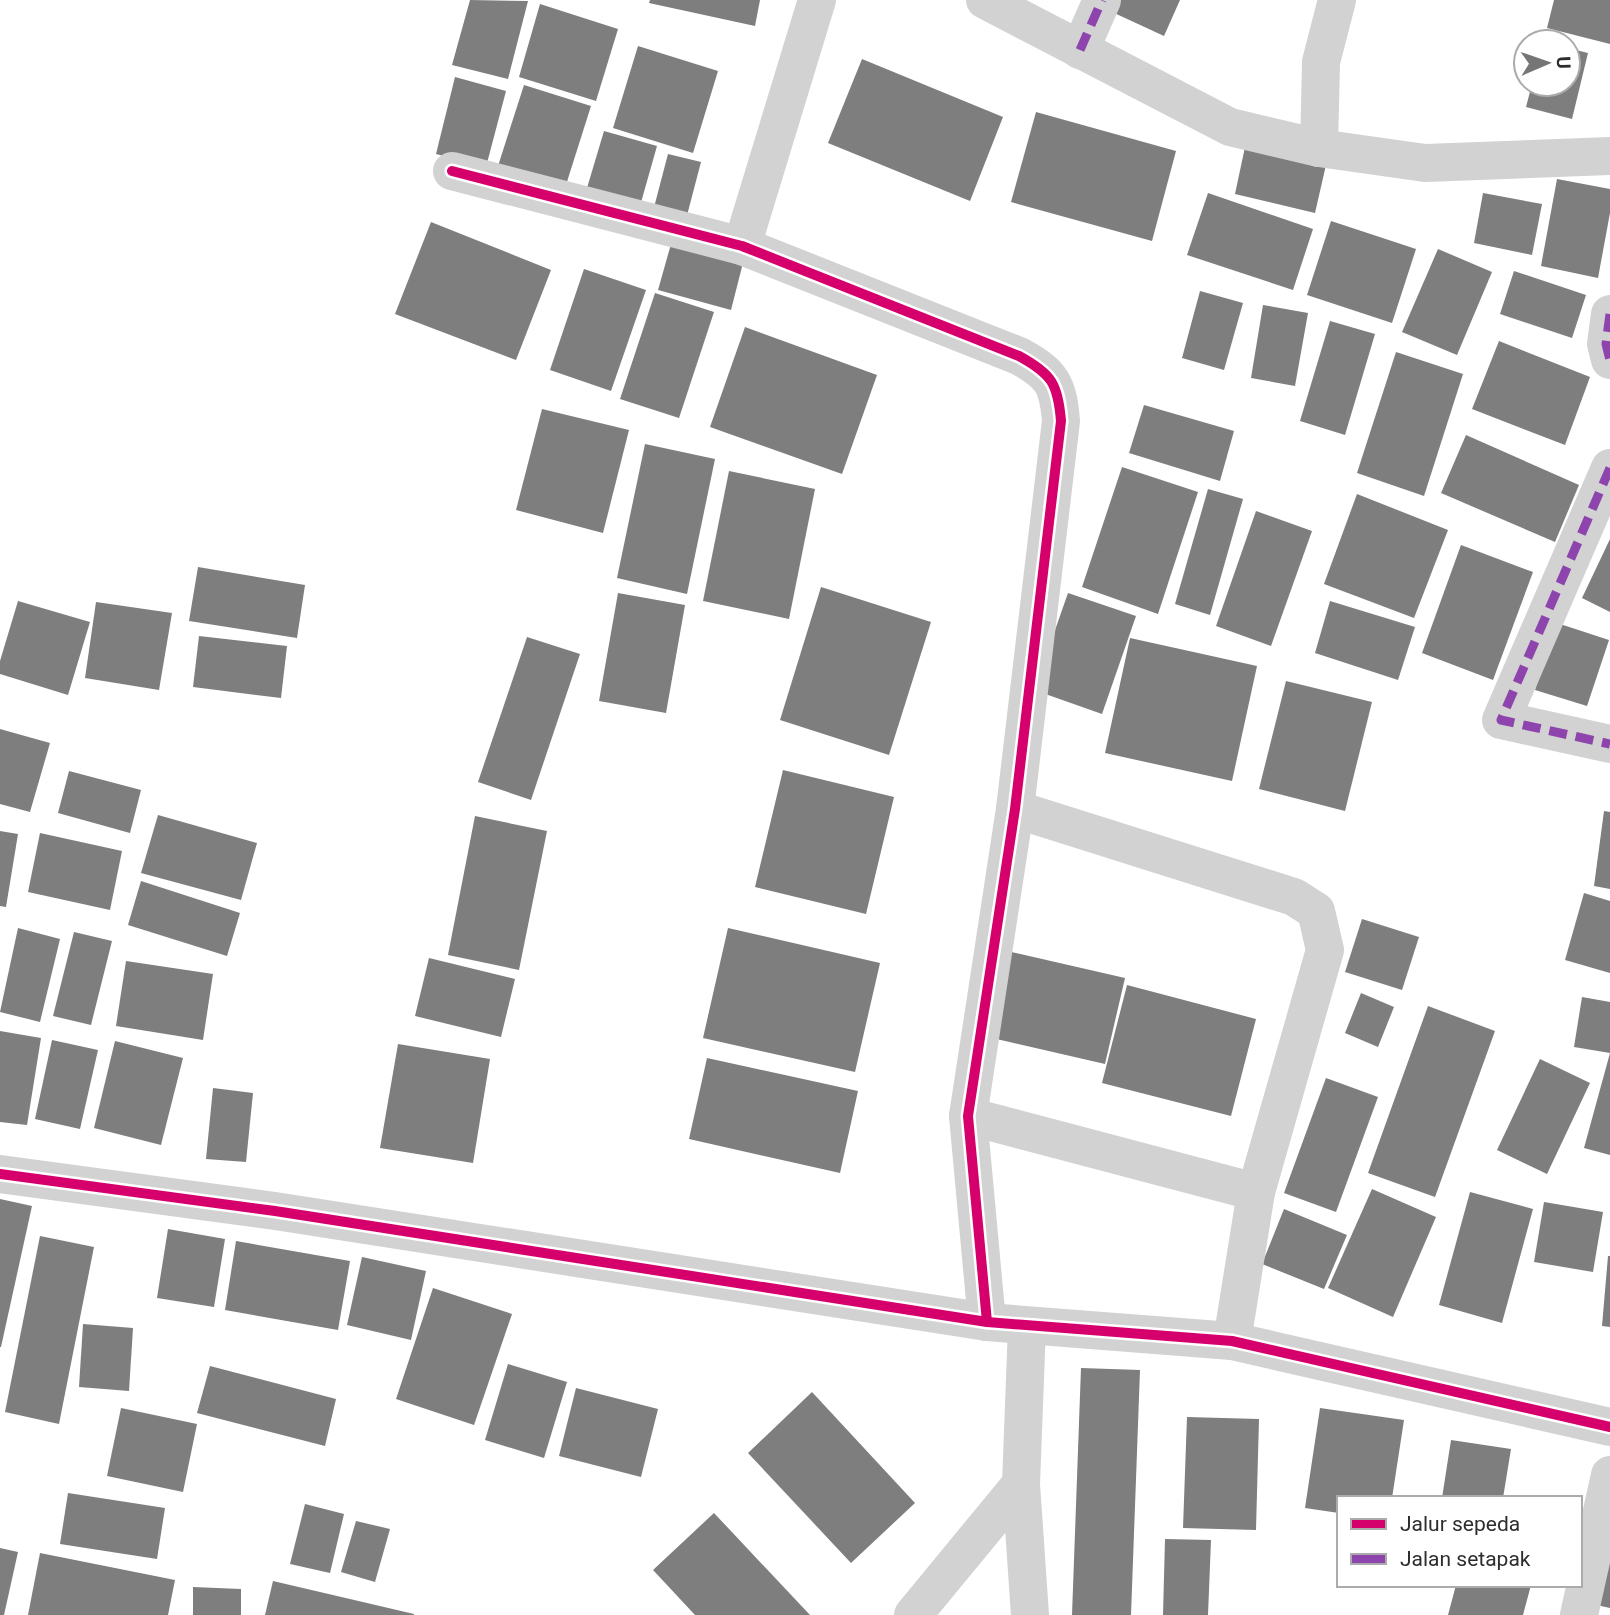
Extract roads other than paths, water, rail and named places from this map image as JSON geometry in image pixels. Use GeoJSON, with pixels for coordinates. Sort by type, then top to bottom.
{"type":"FeatureCollection","features":[{"type":"Feature","properties":{"kind":"street"},"geometry":{"type":"LineString","coordinates":[[742,246],[817,0]]}},
{"type":"Feature","properties":{"kind":"street"},"geometry":{"type":"LineString","coordinates":[[985,0],[1230,127],[1319,148],[1425,163],[1610,156]]}},
{"type":"Feature","properties":{"kind":"street"},"geometry":{"type":"LineString","coordinates":[[1080,50],[1102,0]]}},
{"type":"Feature","properties":{"kind":"street"},"geometry":{"type":"LineString","coordinates":[[1319,148],[1321,62],[1338,0]]}},
{"type":"Feature","properties":{"kind":"street"},"geometry":{"type":"LineString","coordinates":[[452,171],[742,246],[1018,356],[1040,368],[1058,390],[1061,421],[1015,809],[968,1116],[987,1322]]}},
{"type":"Feature","properties":{"kind":"street"},"geometry":{"type":"LineString","coordinates":[[1610,314],[1606,344],[1610,360]]}},
{"type":"Feature","properties":{"kind":"street"},"geometry":{"type":"LineString","coordinates":[[1610,468],[1501,720],[1610,744]]}},
{"type":"Feature","properties":{"kind":"street"},"geometry":{"type":"LineString","coordinates":[[1015,809],[1294,897],[1316,911],[1325,950],[1256,1192],[1232,1341]]}},
{"type":"Feature","properties":{"kind":"street"},"geometry":{"type":"LineString","coordinates":[[968,1116],[1256,1192]]}},
{"type":"Feature","properties":{"kind":"street"},"geometry":{"type":"LineString","coordinates":[[0,1174],[275,1211],[987,1322],[1232,1341],[1610,1427]]}},
{"type":"Feature","properties":{"kind":"street"},"geometry":{"type":"LineString","coordinates":[[1027,1326],[1021,1484],[1030,1615]]}},
{"type":"Feature","properties":{"kind":"street"},"geometry":{"type":"LineString","coordinates":[[1578,1615],[1610,1475]]}},
{"type":"Feature","properties":{"kind":"street"},"geometry":{"type":"LineString","coordinates":[[913,1615],[1021,1484]]}}]}
